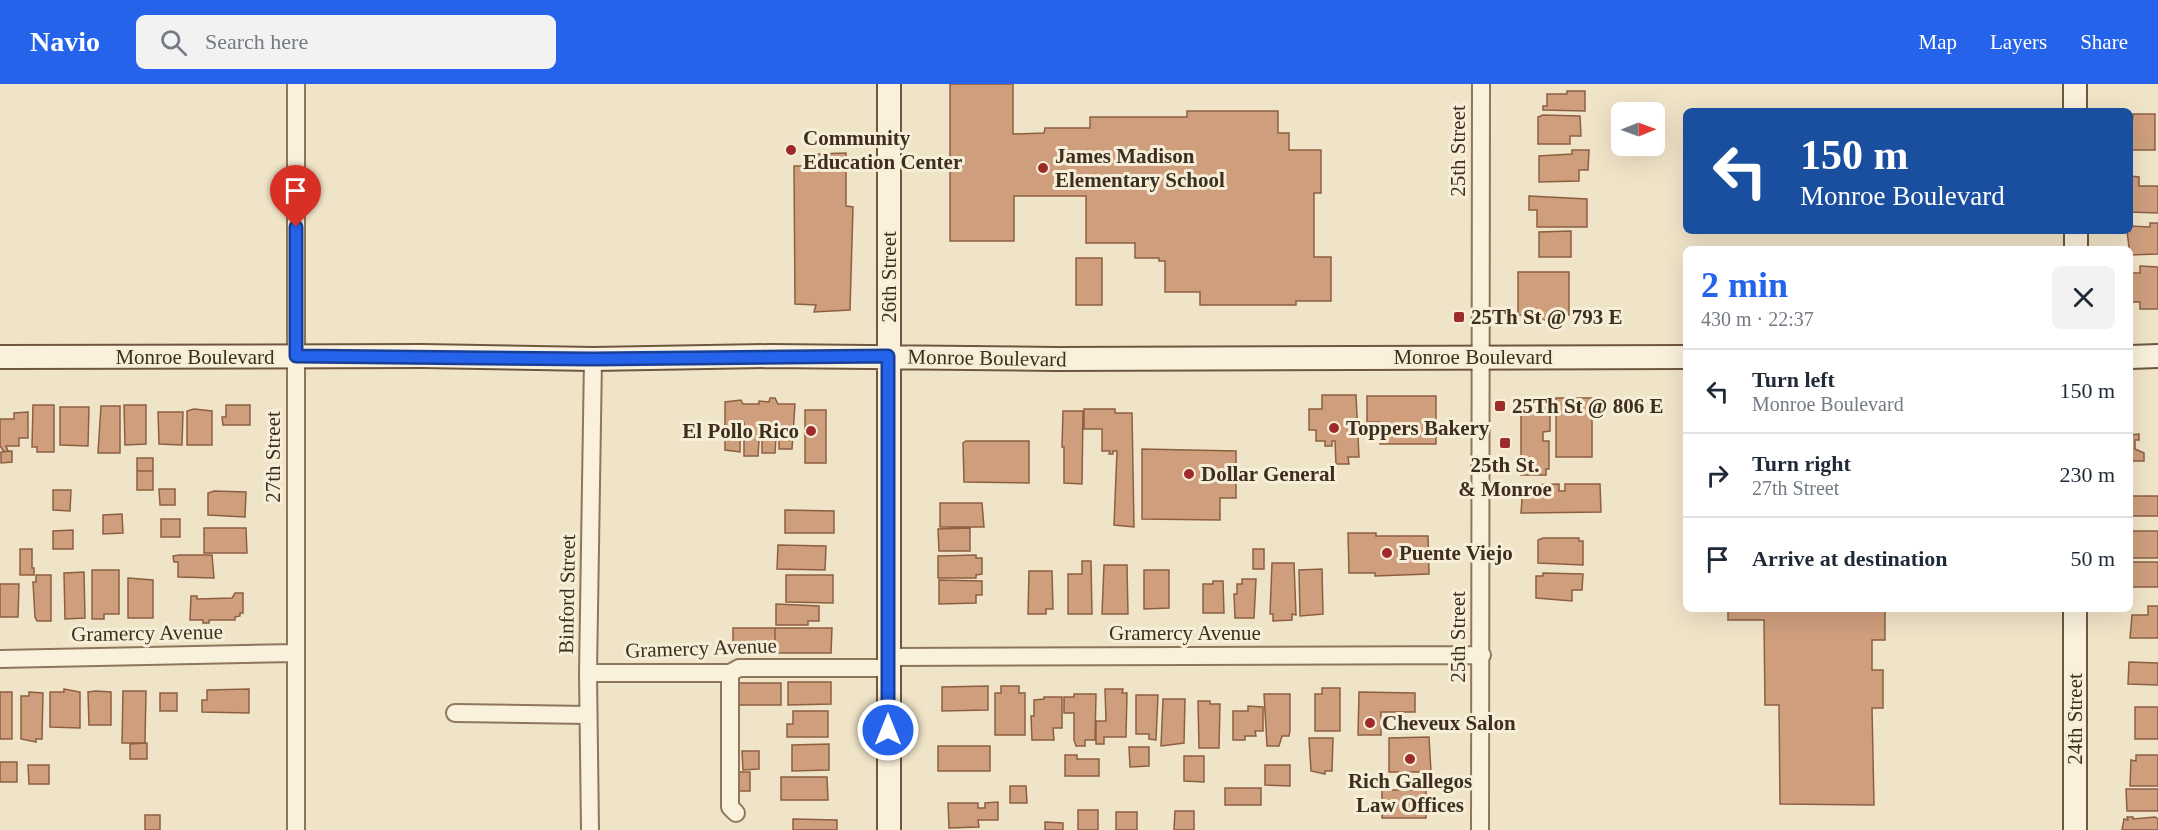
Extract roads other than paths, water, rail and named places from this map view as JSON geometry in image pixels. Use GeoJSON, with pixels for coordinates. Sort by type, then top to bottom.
{"type":"FeatureCollection","features":[{"type":"Feature","properties":{"kind":"street","name":"27th Street"},"geometry":{"type":"LineString","coordinates":[[296,84],[296,830]]}},
{"type":"Feature","properties":{"kind":"street","name":"26th Street"},"geometry":{"type":"LineString","coordinates":[[889,84],[889,830]]}},
{"type":"Feature","properties":{"kind":"street","name":"25th Street"},"geometry":{"type":"LineString","coordinates":[[1480,830],[1481,84]]}},
{"type":"Feature","properties":{"kind":"street"},"geometry":{"type":"LineString","coordinates":[[2075,84],[2075,108]]}},
{"type":"Feature","properties":{"kind":"street","name":"Monroe Boulevard"},"geometry":{"type":"LineString","coordinates":[[0,357],[296,356],[593,359],[888,356],[1056,359],[1683,357]]}},
{"type":"Feature","properties":{"kind":"street"},"geometry":{"type":"LineString","coordinates":[[2133,357],[2158,356]]}},
{"type":"Feature","properties":{"kind":"street","name":"Binford Street"},"geometry":{"type":"LineString","coordinates":[[590,830],[588,673],[593,359]]}},
{"type":"Feature","properties":{"kind":"street","name":"24th Street"},"geometry":{"type":"LineString","coordinates":[[2075,612],[2075,830]]}},
{"type":"Feature","properties":{"kind":"street","name":"Gramercy Avenue"},"geometry":{"type":"LineString","coordinates":[[0,659],[296,652]]}},
{"type":"Feature","properties":{"kind":"street","name":"Gramercy Avenue"},"geometry":{"type":"LineString","coordinates":[[588,673],[730,673],[739,668],[889,662],[1482,655]]}},
{"type":"Feature","properties":{"kind":"street"},"geometry":{"type":"LineString","coordinates":[[730,673],[730,807],[736,813]]}},
{"type":"Feature","properties":{"kind":"street"},"geometry":{"type":"LineString","coordinates":[[455,713],[588,715]]}},
{"type":"Feature","properties":{"kind":"place","name":"Community Education Center"},"geometry":{"type":"Point","coordinates":[791,150]}},
{"type":"Feature","properties":{"kind":"place","name":"James Madison Elementary School"},"geometry":{"type":"Point","coordinates":[1043,168]}},
{"type":"Feature","properties":{"kind":"place","name":"25Th St @ 793 E"},"geometry":{"type":"Point","coordinates":[1459,317]}},
{"type":"Feature","properties":{"kind":"place","name":"25Th St @ 806 E"},"geometry":{"type":"Point","coordinates":[1500,406]}},
{"type":"Feature","properties":{"kind":"place","name":"Toppers Bakery"},"geometry":{"type":"Point","coordinates":[1334,428]}},
{"type":"Feature","properties":{"kind":"place","name":"El Pollo Rico"},"geometry":{"type":"Point","coordinates":[811,431]}},
{"type":"Feature","properties":{"kind":"place","name":"25th St. & Monroe"},"geometry":{"type":"Point","coordinates":[1505,443]}},
{"type":"Feature","properties":{"kind":"place","name":"Dollar General"},"geometry":{"type":"Point","coordinates":[1189,474]}},
{"type":"Feature","properties":{"kind":"place","name":"Puente Viejo"},"geometry":{"type":"Point","coordinates":[1387,553]}},
{"type":"Feature","properties":{"kind":"place","name":"Cheveux Salon"},"geometry":{"type":"Point","coordinates":[1370,723]}},
{"type":"Feature","properties":{"kind":"place","name":"Rich Gallegos Law Offices"},"geometry":{"type":"Point","coordinates":[1410,759]}}]}
